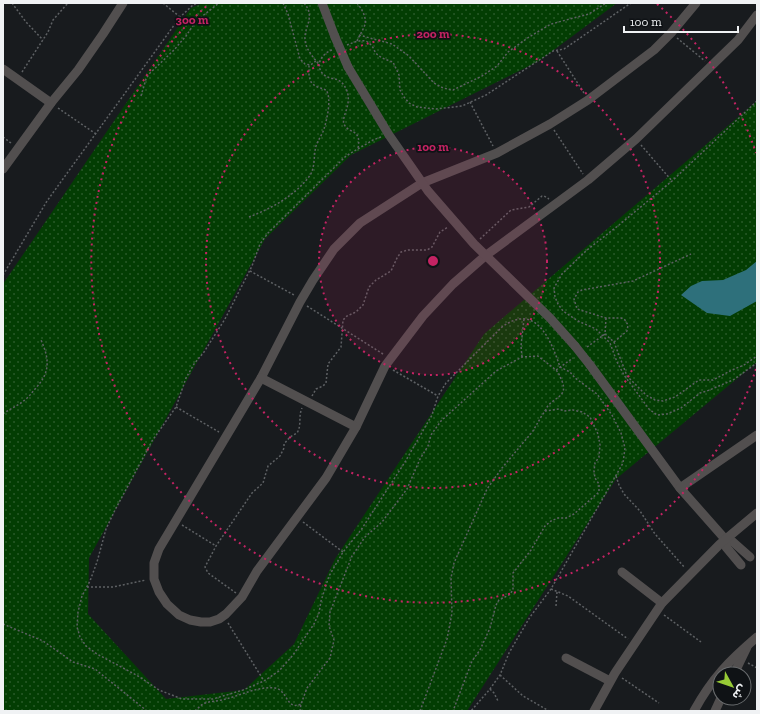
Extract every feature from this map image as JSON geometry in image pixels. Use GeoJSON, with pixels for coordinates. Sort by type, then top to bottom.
{"type":"FeatureCollection","features":[{"type":"Feature","properties":{"kind":"street"},"geometry":{"type":"LineString","coordinates":[[3,169],[17,148],[82,64],[123,3]]}},
{"type":"Feature","properties":{"kind":"street"},"geometry":{"type":"LineString","coordinates":[[322,3],[348,67],[389,135],[422,183],[454,223],[485,256],[550,318],[575,346],[680,488],[725,539],[733,542],[750,557]]}},
{"type":"Feature","properties":{"kind":"street"},"geometry":{"type":"LineString","coordinates":[[696,3],[671,33],[654,50],[588,100],[550,124],[497,153],[422,183],[360,223],[334,249],[301,300],[261,378],[159,549],[154,563],[154,579],[159,592],[167,604],[179,615],[190,620],[210,622],[226,614],[242,597],[256,571],[326,478],[356,427],[387,362],[428,311],[453,284],[485,256],[588,180],[636,139],[738,40],[757,15]]}},
{"type":"Feature","properties":{"kind":"street"},"geometry":{"type":"LineString","coordinates":[[3,69],[51,103]]}},
{"type":"Feature","properties":{"kind":"street"},"geometry":{"type":"LineString","coordinates":[[261,378],[356,427]]}},
{"type":"Feature","properties":{"kind":"street"},"geometry":{"type":"LineString","coordinates":[[680,488],[757,435]]}},
{"type":"Feature","properties":{"kind":"street"},"geometry":{"type":"LineString","coordinates":[[594,711],[612,677],[660,606],[725,539],[757,513]]}},
{"type":"Feature","properties":{"kind":"street"},"geometry":{"type":"LineString","coordinates":[[725,539],[726,547],[741,565]]}},
{"type":"Feature","properties":{"kind":"street"},"geometry":{"type":"LineString","coordinates":[[622,572],[660,606]]}},
{"type":"Feature","properties":{"kind":"street"},"geometry":{"type":"LineString","coordinates":[[694,711],[715,676],[725,665],[757,637]]}},
{"type":"Feature","properties":{"kind":"street"},"geometry":{"type":"LineString","coordinates":[[738,666],[747,645]]}},
{"type":"Feature","properties":{"kind":"street"},"geometry":{"type":"LineString","coordinates":[[566,658],[612,677]]}},
{"type":"Feature","properties":{"kind":"path"},"geometry":{"type":"LineString","coordinates":[[12,3],[26,22],[43,40]]}},
{"type":"Feature","properties":{"kind":"path"},"geometry":{"type":"LineString","coordinates":[[17,79],[43,40],[56,15],[68,3]]}},
{"type":"Feature","properties":{"kind":"path"},"geometry":{"type":"LineString","coordinates":[[163,3],[180,17]]}},
{"type":"Feature","properties":{"kind":"path"},"geometry":{"type":"LineString","coordinates":[[3,275],[47,202],[180,17],[193,5],[198,3]]}},
{"type":"Feature","properties":{"kind":"path"},"geometry":{"type":"LineString","coordinates":[[141,96],[144,84],[149,74],[174,50],[196,21],[219,3]]}},
{"type":"Feature","properties":{"kind":"path"},"geometry":{"type":"LineString","coordinates":[[283,3],[288,14],[300,59],[305,64],[311,65]]}},
{"type":"Feature","properties":{"kind":"path"},"geometry":{"type":"LineString","coordinates":[[304,3],[310,14],[305,40],[307,47],[320,66],[323,74],[327,77],[336,78],[347,91],[349,99],[344,123],[346,127],[351,129],[357,136],[359,140],[358,148]]}},
{"type":"Feature","properties":{"kind":"path"},"geometry":{"type":"LineString","coordinates":[[357,3],[366,22],[357,42]]}},
{"type":"Feature","properties":{"kind":"path"},"geometry":{"type":"LineString","coordinates":[[359,36],[392,44],[408,56],[434,83],[443,88],[453,90],[482,76],[497,66],[508,52],[529,36],[551,24],[589,14],[606,3]]}},
{"type":"Feature","properties":{"kind":"path"},"geometry":{"type":"LineString","coordinates":[[343,46],[361,41],[369,43],[374,49],[375,53],[383,59],[393,62],[399,75],[400,90],[409,104],[417,107],[436,109],[462,106],[486,95],[552,51],[564,49],[631,3]]}},
{"type":"Feature","properties":{"kind":"path"},"geometry":{"type":"LineString","coordinates":[[671,33],[711,67]]}},
{"type":"Feature","properties":{"kind":"path"},"geometry":{"type":"LineString","coordinates":[[320,66],[322,57],[325,53],[336,49]]}},
{"type":"Feature","properties":{"kind":"path"},"geometry":{"type":"LineString","coordinates":[[556,50],[588,100]]}},
{"type":"Feature","properties":{"kind":"path"},"geometry":{"type":"LineString","coordinates":[[248,217],[264,211],[292,194],[309,177],[313,170],[316,146],[324,130],[329,98],[326,90],[315,86],[311,82],[309,76],[309,66],[316,61]]}},
{"type":"Feature","properties":{"kind":"path"},"geometry":{"type":"LineString","coordinates":[[757,101],[672,181],[587,250],[562,274],[554,288],[556,301],[563,311],[578,321],[596,329],[614,342],[627,376],[646,395],[655,400],[664,401],[675,397],[699,380],[713,380],[744,365],[757,356]]}},
{"type":"Feature","properties":{"kind":"path"},"geometry":{"type":"LineString","coordinates":[[470,102],[497,153]]}},
{"type":"Feature","properties":{"kind":"path"},"geometry":{"type":"LineString","coordinates":[[51,103],[96,134]]}},
{"type":"Feature","properties":{"kind":"path"},"geometry":{"type":"LineString","coordinates":[[550,124],[588,180]]}},
{"type":"Feature","properties":{"kind":"path"},"geometry":{"type":"LineString","coordinates":[[389,135],[373,140],[346,156],[268,233],[256,253],[250,271],[214,338],[186,378],[176,407],[152,441],[115,510],[106,529],[97,562],[82,596],[78,612],[77,627],[80,637],[86,646],[97,654],[138,676],[158,690],[182,699],[213,699],[243,690],[264,681],[279,671],[293,655],[314,624],[319,613],[321,601],[329,576],[343,552],[361,530],[405,462],[432,415],[438,396],[446,383],[502,327],[509,322],[524,319],[539,325],[553,345],[560,367],[570,372],[575,378],[597,394],[612,415],[621,433],[625,448],[623,462],[616,476],[569,555],[551,589],[530,617],[509,653],[500,675],[471,711]]}},
{"type":"Feature","properties":{"kind":"path"},"geometry":{"type":"LineString","coordinates":[[3,137],[17,148]]}},
{"type":"Feature","properties":{"kind":"path"},"geometry":{"type":"LineString","coordinates":[[636,139],[672,181]]}},
{"type":"Feature","properties":{"kind":"path"},"geometry":{"type":"LineString","coordinates":[[474,244],[511,210],[529,207],[542,196],[556,204]]}},
{"type":"Feature","properties":{"kind":"path"},"geometry":{"type":"LineString","coordinates":[[242,597],[206,571],[206,564],[216,546],[252,493],[263,483],[268,466],[280,456],[284,448],[284,444],[290,437],[297,433],[300,424],[299,414],[316,389],[323,386],[326,382],[328,364],[341,347],[343,329],[342,323],[345,318],[356,312],[363,305],[369,287],[376,280],[391,271],[398,254],[404,250],[427,250],[432,247],[440,232],[454,223]]}},
{"type":"Feature","properties":{"kind":"path"},"geometry":{"type":"LineString","coordinates":[[614,342],[627,331],[628,326],[625,320],[621,318],[606,318],[577,309],[574,299],[578,292],[586,289],[633,281],[691,254]]}},
{"type":"Feature","properties":{"kind":"path"},"geometry":{"type":"LineString","coordinates":[[250,271],[301,300],[387,362],[438,396]]}},
{"type":"Feature","properties":{"kind":"path"},"geometry":{"type":"LineString","coordinates":[[606,318],[604,335],[610,344],[617,362],[624,375],[649,409],[657,415],[667,414],[682,408],[700,393],[733,380],[757,363]]}},
{"type":"Feature","properties":{"kind":"path"},"geometry":{"type":"LineString","coordinates":[[522,357],[521,346],[524,319]]}},
{"type":"Feature","properties":{"kind":"path"},"geometry":{"type":"LineString","coordinates":[[3,414],[25,400],[44,378],[47,371],[47,362],[46,352],[41,340]]}},
{"type":"Feature","properties":{"kind":"path"},"geometry":{"type":"LineString","coordinates":[[300,711],[307,688],[330,658],[334,640],[329,626],[330,612],[352,556],[365,537],[382,522],[407,489],[420,458],[428,446],[431,435],[441,421],[496,371],[522,357],[538,356],[556,370],[564,390],[560,396],[549,404],[533,431],[502,468],[488,489],[454,563],[451,578],[452,613],[447,639],[420,711]]}},
{"type":"Feature","properties":{"kind":"path"},"geometry":{"type":"LineString","coordinates":[[556,370],[566,364]]}},
{"type":"Feature","properties":{"kind":"path"},"geometry":{"type":"LineString","coordinates":[[176,407],[227,437]]}},
{"type":"Feature","properties":{"kind":"path"},"geometry":{"type":"LineString","coordinates":[[452,711],[472,660],[480,650],[490,628],[496,605],[499,600],[513,590],[512,577],[515,569],[530,550],[545,526],[558,518],[566,518],[574,514],[599,492],[599,484],[595,478],[594,471],[600,445],[598,434],[590,417],[582,412],[573,410],[545,411]]}},
{"type":"Feature","properties":{"kind":"path"},"geometry":{"type":"LineString","coordinates":[[616,476],[619,486],[624,494],[640,511],[655,534],[690,574]]}},
{"type":"Feature","properties":{"kind":"path"},"geometry":{"type":"LineString","coordinates":[[297,517],[343,552]]}},
{"type":"Feature","properties":{"kind":"path"},"geometry":{"type":"LineString","coordinates":[[176,522],[216,546]]}},
{"type":"Feature","properties":{"kind":"path"},"geometry":{"type":"LineString","coordinates":[[87,587],[113,587],[154,579]]}},
{"type":"Feature","properties":{"kind":"path"},"geometry":{"type":"LineString","coordinates":[[551,589],[574,600],[634,643]]}},
{"type":"Feature","properties":{"kind":"path"},"geometry":{"type":"LineString","coordinates":[[556,606],[557,592]]}},
{"type":"Feature","properties":{"kind":"path"},"geometry":{"type":"LineString","coordinates":[[660,606],[701,642]]}},
{"type":"Feature","properties":{"kind":"path"},"geometry":{"type":"LineString","coordinates":[[226,614],[227,621],[264,681]]}},
{"type":"Feature","properties":{"kind":"path"},"geometry":{"type":"LineString","coordinates":[[3,624],[42,641],[73,662],[95,668],[147,711]]}},
{"type":"Feature","properties":{"kind":"path"},"geometry":{"type":"LineString","coordinates":[[741,660],[757,668]]}},
{"type":"Feature","properties":{"kind":"path"},"geometry":{"type":"LineString","coordinates":[[500,675],[523,696],[549,711]]}},
{"type":"Feature","properties":{"kind":"path"},"geometry":{"type":"LineString","coordinates":[[612,677],[659,703]]}},
{"type":"Feature","properties":{"kind":"path"},"geometry":{"type":"LineString","coordinates":[[195,711],[205,703],[269,688],[280,690],[284,693],[287,701],[292,705],[301,704]]}},
{"type":"Feature","properties":{"kind":"path"},"geometry":{"type":"LineString","coordinates":[[490,689],[498,701]]}},
{"type":"Feature","properties":{"kind":"green space"},"geometry":{"type":"Polygon","coordinates":[[[203,3],[617,3],[539,61],[351,155],[265,239],[89,558],[88,614],[166,699],[244,690],[294,644],[335,559],[484,334],[757,101],[757,362],[616,479],[467,711],[3,711],[3,284],[191,8],[203,3]]]}},
{"type":"Feature","properties":{"kind":"water"},"geometry":{"type":"Polygon","coordinates":[[[757,261],[757,301],[730,316],[707,313],[681,295],[691,286],[702,281],[723,280],[746,270],[757,261]]]}}]}
